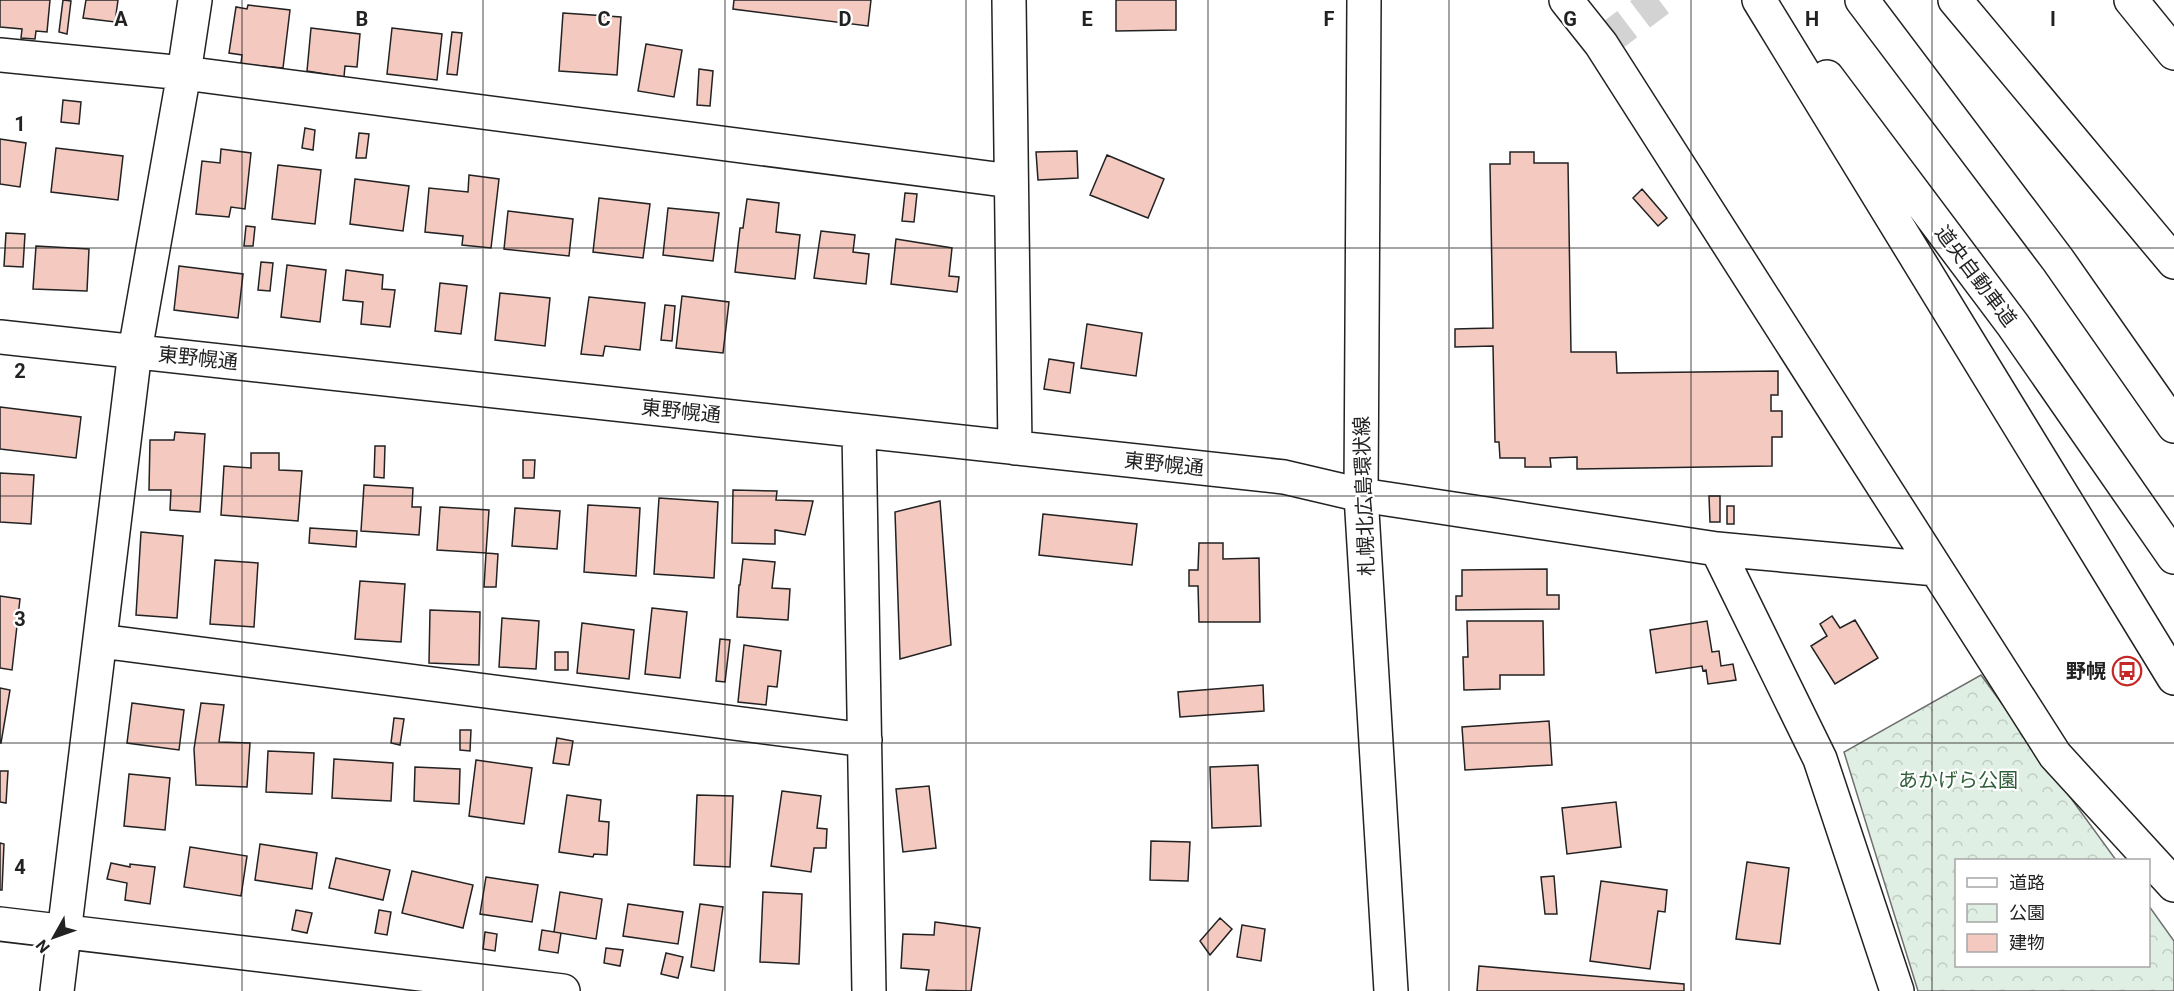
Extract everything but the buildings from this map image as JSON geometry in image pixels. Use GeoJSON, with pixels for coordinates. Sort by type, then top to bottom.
{"type":"FeatureCollection","features":[{"type":"Feature","properties":{"kind":"main road"},"geometry":{"type":"LineString","coordinates":[[57,991],[135,351],[195,0]]}},
{"type":"Feature","properties":{"kind":"main road"},"geometry":{"type":"LineString","coordinates":[[1009,0],[1016,448]]}},
{"type":"Feature","properties":{"kind":"main road","name":"札幌北広島環状線"},"geometry":{"type":"LineString","coordinates":[[1364,0],[1361,495],[1391,991]]}},
{"type":"Feature","properties":{"kind":"main road"},"geometry":{"type":"LineString","coordinates":[[1566,0],[1601,44],[2055,755],[2174,885]]}},
{"type":"Feature","properties":{"kind":"main road"},"geometry":{"type":"LineString","coordinates":[[1759,0],[2174,678]]}},
{"type":"Feature","properties":{"kind":"main road","name":"道央自動車道"},"geometry":{"type":"LineString","coordinates":[[1770,0],[2013,326],[2174,557]]}},
{"type":"Feature","properties":{"kind":"main road"},"geometry":{"type":"LineString","coordinates":[[1862,0],[2058,260],[2174,426]]}},
{"type":"Feature","properties":{"kind":"main road"},"geometry":{"type":"LineString","coordinates":[[1955,0],[2174,262]]}},
{"type":"Feature","properties":{"kind":"main road"},"geometry":{"type":"LineString","coordinates":[[2131,0],[2174,53]]}},
{"type":"Feature","properties":{"kind":"main road"},"geometry":{"type":"LineString","coordinates":[[0,55],[184,73],[1011,181]]}},
{"type":"Feature","properties":{"kind":"main road","name":"東野幌通"},"geometry":{"type":"LineString","coordinates":[[0,337],[1284,477],[1361,495],[1717,549],[1936,569]]}},
{"type":"Feature","properties":{"kind":"main road"},"geometry":{"type":"LineString","coordinates":[[859,431],[869,991]]}},
{"type":"Feature","properties":{"kind":"main road"},"geometry":{"type":"LineString","coordinates":[[1717,549],[1820,759],[1897,991]]}},
{"type":"Feature","properties":{"kind":"main road"},"geometry":{"type":"LineString","coordinates":[[100,641],[865,740]]}},
{"type":"Feature","properties":{"kind":"main road"},"geometry":{"type":"LineString","coordinates":[[0,924],[64,932],[353,979],[563,991]]}},
{"type":"Feature","properties":{"kind":"green space","name":"あかげら公園"},"geometry":{"type":"Polygon","coordinates":[[[1981,675],[2115,859],[1955,859],[1955,967],[2150,967],[2150,907],[2174,941],[2174,991],[1918,991],[1844,752],[1981,675]]]}},
{"type":"Feature","properties":{"kind":"tunnel"},"geometry":{"type":"LineString","coordinates":[[1601,44],[1659,0]]}},
{"type":"Feature","properties":{"kind":"place","name":"野幌"},"geometry":{"type":"Point","coordinates":[2127,671]}}]}
